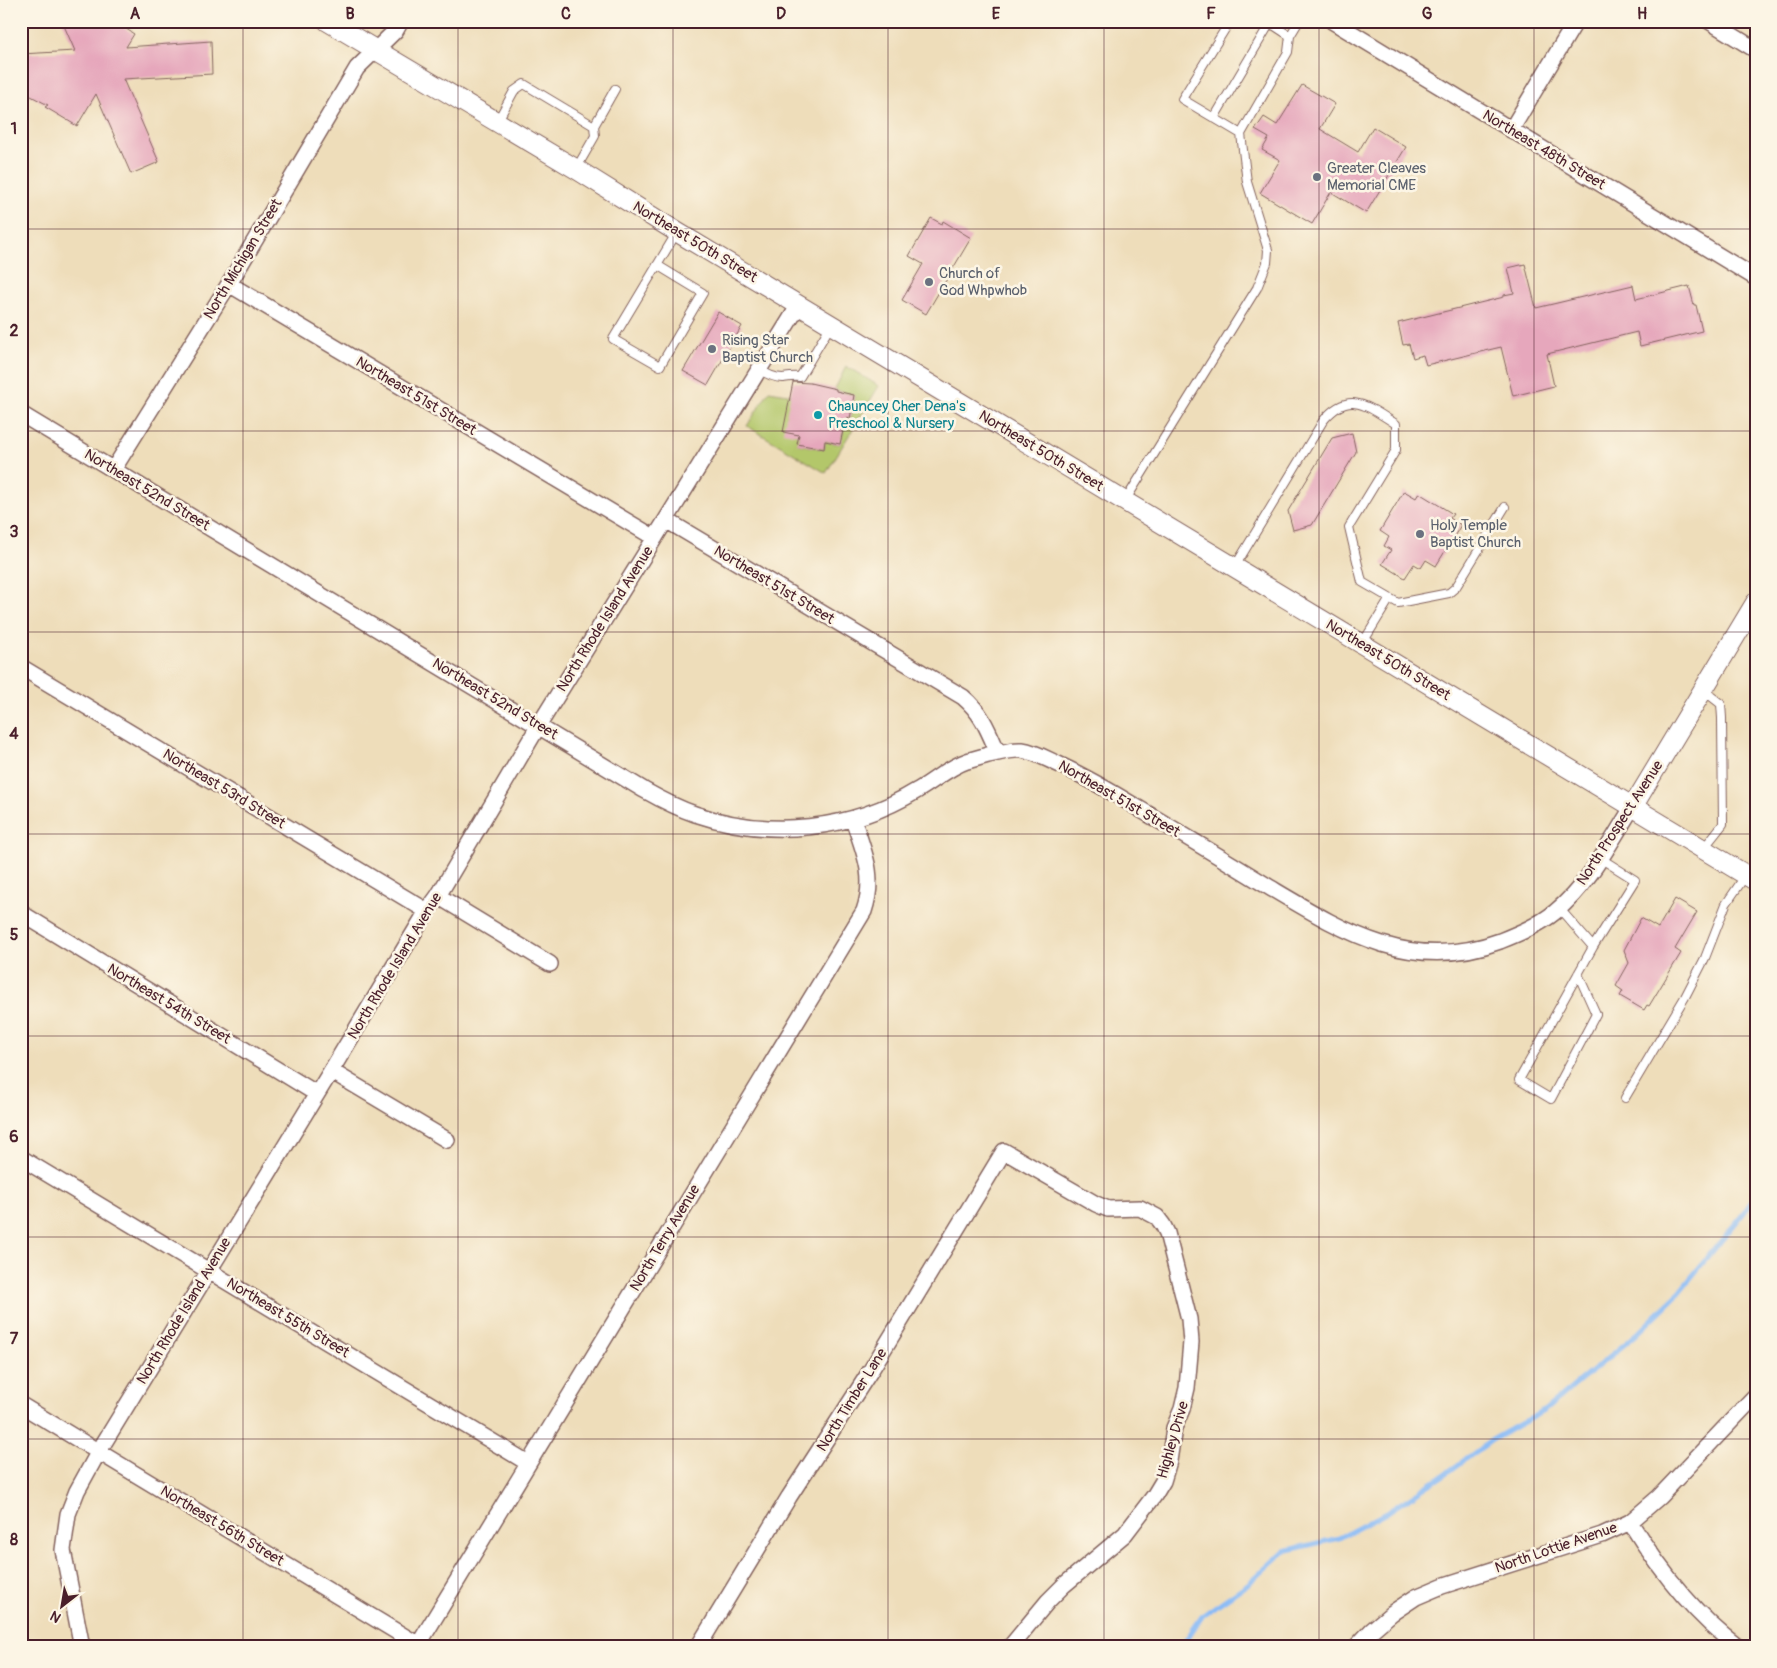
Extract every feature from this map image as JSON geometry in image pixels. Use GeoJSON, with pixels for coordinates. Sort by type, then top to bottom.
{"type":"FeatureCollection","features":[{"type":"Feature","properties":{"kind":"street","name":"Northeast 50th Street"},"geometry":{"type":"LineString","coordinates":[[327,21],[576,169],[831,325],[1751,878]]}},
{"type":"Feature","properties":{"kind":"street","name":"North Michigan Street"},"geometry":{"type":"LineString","coordinates":[[113,470],[229,284],[357,68],[396,30],[401,21]]}},
{"type":"Feature","properties":{"kind":"street","name":"Northeast 48th Street"},"geometry":{"type":"LineString","coordinates":[[1332,21],[1756,278]]}},
{"type":"Feature","properties":{"kind":"street"},"geometry":{"type":"LineString","coordinates":[[1511,130],[1576,21]]}},
{"type":"Feature","properties":{"kind":"street"},"geometry":{"type":"LineString","coordinates":[[1709,21],[1756,50]]}},
{"type":"Feature","properties":{"kind":"street","name":"Northeast 51st Street"},"geometry":{"type":"LineString","coordinates":[[229,284],[655,538]]}},
{"type":"Feature","properties":{"kind":"street","name":"North Rhode Island Avenue"},"geometry":{"type":"LineString","coordinates":[[82,1647],[62,1550],[68,1514],[77,1491],[98,1451],[427,911],[438,896],[539,726],[798,305]]}},
{"type":"Feature","properties":{"kind":"street","name":"Northeast 52nd Street"},"geometry":{"type":"LineString","coordinates":[[21,414],[644,790],[695,814],[752,827],[789,829],[853,819],[907,797],[965,762],[998,753]]}},
{"type":"Feature","properties":{"kind":"street","name":"Northeast 51st Street"},"geometry":{"type":"LineString","coordinates":[[666,520],[963,697],[974,706],[982,717],[998,753],[1020,750],[1034,753],[1050,760],[1089,779],[1337,927],[1385,946],[1417,952]]}},
{"type":"Feature","properties":{"kind":"street","name":"North Prospect Avenue"},"geometry":{"type":"LineString","coordinates":[[1417,952],[1446,954],[1477,949],[1532,928],[1559,908],[1587,879],[1756,602]]}},
{"type":"Feature","properties":{"kind":"street","name":"Northeast 53rd Street"},"geometry":{"type":"LineString","coordinates":[[21,667],[427,911]]}},
{"type":"Feature","properties":{"kind":"street","name":"North Terry Avenue"},"geometry":{"type":"LineString","coordinates":[[419,1646],[528,1463],[864,911],[869,896],[869,875],[853,819]]}},
{"type":"Feature","properties":{"kind":"street"},"geometry":{"type":"LineString","coordinates":[[438,896],[550,964]]}},
{"type":"Feature","properties":{"kind":"street","name":"Northeast 54th Street"},"geometry":{"type":"LineString","coordinates":[[21,913],[317,1094]]}},
{"type":"Feature","properties":{"kind":"street"},"geometry":{"type":"LineString","coordinates":[[331,1071],[447,1140]]}},
{"type":"Feature","properties":{"kind":"street","name":"North Timber Lane"},"geometry":{"type":"LineString","coordinates":[[698,1647],[789,1497],[871,1370],[1004,1151],[1102,1207],[1108,1209],[1140,1208],[1149,1212]]}},
{"type":"Feature","properties":{"kind":"street","name":"Northeast 55th Street"},"geometry":{"type":"LineString","coordinates":[[21,1158],[528,1463]]}},
{"type":"Feature","properties":{"kind":"street","name":"Highley Drive"},"geometry":{"type":"LineString","coordinates":[[1010,1647],[1048,1600],[1125,1534],[1154,1496],[1163,1481],[1170,1461],[1174,1428],[1182,1409],[1187,1388],[1192,1342],[1167,1233],[1157,1217],[1149,1212]]}},
{"type":"Feature","properties":{"kind":"street","name":"North Lottie Avenue"},"geometry":{"type":"LineString","coordinates":[[1356,1647],[1392,1613],[1416,1597],[1442,1586],[1602,1536],[1630,1522],[1659,1497],[1756,1395]]}},
{"type":"Feature","properties":{"kind":"street","name":"Northeast 56th Street"},"geometry":{"type":"LineString","coordinates":[[21,1405],[419,1646]]}},
{"type":"Feature","properties":{"kind":"street"},"geometry":{"type":"LineString","coordinates":[[1630,1522],[1650,1554],[1674,1584],[1701,1615],[1738,1647]]}},
{"type":"Feature","properties":{"kind":"lane"},"geometry":{"type":"LineString","coordinates":[[152,21],[165,24],[198,21]]}},
{"type":"Feature","properties":{"kind":"lane"},"geometry":{"type":"LineString","coordinates":[[1230,21],[1182,99],[1241,134]]}},
{"type":"Feature","properties":{"kind":"lane"},"geometry":{"type":"LineString","coordinates":[[1125,502],[1264,274],[1268,250],[1247,182],[1241,134],[1288,52],[1290,36],[1299,21]]}},
{"type":"Feature","properties":{"kind":"lane"},"geometry":{"type":"LineString","coordinates":[[1214,118],[1268,22],[1290,36]]}},
{"type":"Feature","properties":{"kind":"lane"},"geometry":{"type":"LineString","coordinates":[[497,122],[514,91],[524,84],[594,126]]}},
{"type":"Feature","properties":{"kind":"lane"},"geometry":{"type":"LineString","coordinates":[[576,169],[595,136],[594,126],[615,89]]}},
{"type":"Feature","properties":{"kind":"lane"},"geometry":{"type":"LineString","coordinates":[[657,265],[704,293],[660,366],[613,339],[657,265],[677,232]]}},
{"type":"Feature","properties":{"kind":"lane"},"geometry":{"type":"LineString","coordinates":[[759,369],[781,378],[800,377],[831,325]]}},
{"type":"Feature","properties":{"kind":"lane"},"geometry":{"type":"LineString","coordinates":[[1234,568],[1323,421],[1339,406],[1355,402],[1363,404],[1396,424],[1396,450],[1349,527],[1362,582],[1398,604],[1453,591],[1505,507]]}},
{"type":"Feature","properties":{"kind":"lane"},"geometry":{"type":"LineString","coordinates":[[1362,644],[1389,600]]}},
{"type":"Feature","properties":{"kind":"lane"},"geometry":{"type":"LineString","coordinates":[[1702,850],[1723,824],[1721,704],[1703,690]]}},
{"type":"Feature","properties":{"kind":"lane"},"geometry":{"type":"LineString","coordinates":[[1578,974],[1596,1014],[1551,1099],[1519,1080],[1593,947],[1635,880],[1600,858]]}},
{"type":"Feature","properties":{"kind":"lane"},"geometry":{"type":"LineString","coordinates":[[1625,1098],[1685,997],[1705,958],[1726,904],[1751,878]]}},
{"type":"Feature","properties":{"kind":"lane"},"geometry":{"type":"LineString","coordinates":[[1559,908],[1593,947]]}},
{"type":"Feature","properties":{"kind":"green space"},"geometry":{"type":"Polygon","coordinates":[[[846,366],[879,386],[826,473],[747,426],[769,391],[794,395],[799,435],[798,444],[824,449],[825,441],[840,444],[846,418],[850,419],[854,395],[836,391],[835,389],[846,366]]]}},
{"type":"Feature","properties":{"kind":"building"},"geometry":{"type":"Polygon","coordinates":[[[62,21],[114,21],[134,34],[126,47],[211,41],[212,74],[123,79],[159,162],[131,174],[96,94],[77,126],[45,107],[48,105],[29,95],[29,86],[21,87],[21,54],[75,51],[62,21]]]}},
{"type":"Feature","properties":{"kind":"building"},"geometry":{"type":"Polygon","coordinates":[[[1302,85],[1335,104],[1320,129],[1358,152],[1373,127],[1406,147],[1366,213],[1331,192],[1312,224],[1260,193],[1280,160],[1262,150],[1269,138],[1255,130],[1264,117],[1277,125],[1302,85]]]}},
{"type":"Feature","properties":{"kind":"building","name":"Church of God Whpwhob"},"geometry":{"type":"Polygon","coordinates":[[[931,218],[942,224],[943,221],[971,238],[926,314],[902,300],[923,264],[909,256],[931,218]]]}},
{"type":"Feature","properties":{"kind":"building"},"geometry":{"type":"Polygon","coordinates":[[[1525,264],[1536,308],[1633,285],[1636,299],[1689,286],[1702,331],[1640,346],[1637,332],[1547,354],[1554,386],[1513,396],[1501,347],[1426,365],[1423,355],[1413,358],[1409,344],[1403,345],[1398,323],[1514,293],[1508,268],[1525,264]]]}},
{"type":"Feature","properties":{"kind":"building","name":"Rising Star Baptist Church"},"geometry":{"type":"Polygon","coordinates":[[[718,312],[742,326],[708,385],[683,371],[718,312]]]}},
{"type":"Feature","properties":{"kind":"building","name":"Chauncey Cher Dena's Preschool & Nursery"},"geometry":{"type":"Polygon","coordinates":[[[793,382],[810,383],[854,395],[850,419],[846,418],[840,444],[825,441],[824,449],[797,444],[799,435],[783,432],[793,382]]]}},
{"type":"Feature","properties":{"kind":"building"},"geometry":{"type":"Polygon","coordinates":[[[1352,433],[1356,452],[1312,525],[1293,530],[1288,511],[1332,438],[1352,433]]]}},
{"type":"Feature","properties":{"kind":"building","name":"Holy Temple Baptist Church"},"geometry":{"type":"Polygon","coordinates":[[[1404,491],[1416,498],[1419,493],[1453,514],[1450,518],[1461,525],[1436,566],[1426,560],[1421,568],[1414,564],[1405,578],[1382,564],[1391,550],[1384,546],[1389,537],[1380,531],[1404,491]]]}},
{"type":"Feature","properties":{"kind":"building"},"geometry":{"type":"Polygon","coordinates":[[[1675,899],[1697,912],[1675,949],[1681,953],[1649,1006],[1647,1005],[1644,1010],[1620,996],[1623,991],[1616,986],[1629,963],[1624,950],[1641,918],[1658,928],[1675,899]]]}},
{"type":"Feature","properties":{"kind":"waterway"},"geometry":{"type":"LineString","coordinates":[[1181,1647],[1203,1615],[1249,1583],[1284,1551],[1339,1538],[1386,1513],[1444,1475],[1492,1440],[1545,1410],[1637,1334],[1676,1296],[1743,1214],[1756,1195]]}},
{"type":"Feature","properties":{"kind":"place","name":"Greater Cleaves Memorial CME"},"geometry":{"type":"Point","coordinates":[1317,177]}},
{"type":"Feature","properties":{"kind":"place","name":"Church of God Whpwhob"},"geometry":{"type":"Point","coordinates":[929,282]}},
{"type":"Feature","properties":{"kind":"place","name":"Rising Star Baptist Church"},"geometry":{"type":"Point","coordinates":[712,349]}},
{"type":"Feature","properties":{"kind":"place","name":"Chauncey Cher Dena's Preschool & Nursery"},"geometry":{"type":"Point","coordinates":[818,415]}},
{"type":"Feature","properties":{"kind":"place","name":"Holy Temple Baptist Church"},"geometry":{"type":"Point","coordinates":[1420,534]}}]}
